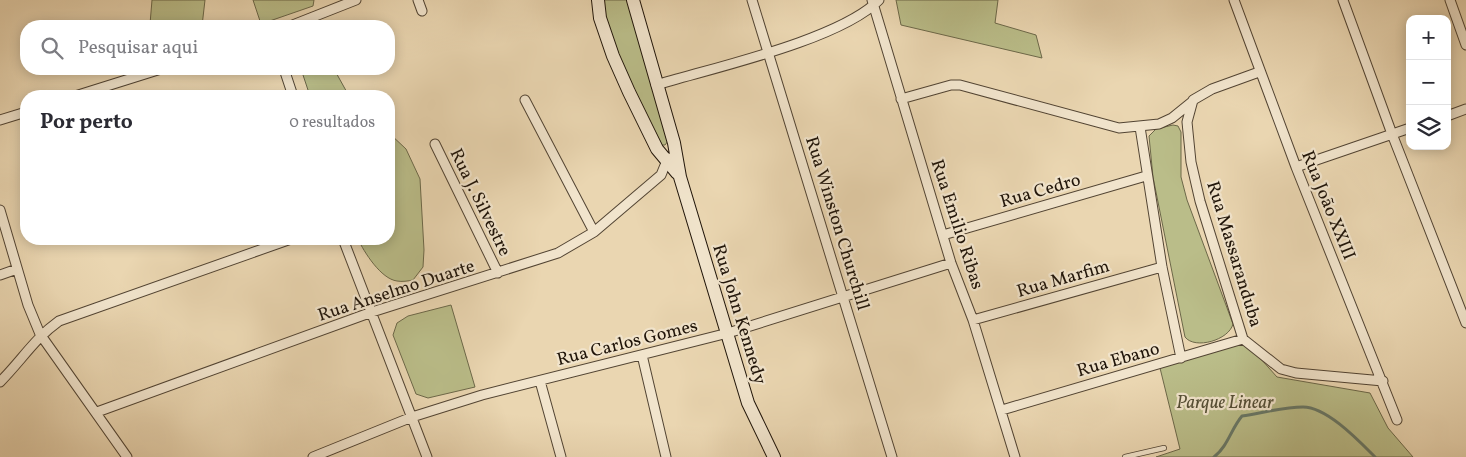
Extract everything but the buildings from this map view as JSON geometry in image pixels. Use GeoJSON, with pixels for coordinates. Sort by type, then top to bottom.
{"type":"FeatureCollection","features":[{"type":"Feature","properties":{"kind":"street"},"geometry":{"type":"LineString","coordinates":[[305,20],[356,0]]}},
{"type":"Feature","properties":{"kind":"street"},"geometry":{"type":"LineString","coordinates":[[418,0],[422,11]]}},
{"type":"Feature","properties":{"kind":"street","name":"Rua John Kennedy"},"geometry":{"type":"LineString","coordinates":[[598,0],[600,18],[613,56],[658,149],[671,157]]}},
{"type":"Feature","properties":{"kind":"street","name":"Rua John Kennedy"},"geometry":{"type":"LineString","coordinates":[[633,0],[656,85],[671,157],[680,177],[748,403],[774,457]]}},
{"type":"Feature","properties":{"kind":"street","name":"Rua Winston Churchill"},"geometry":{"type":"LineString","coordinates":[[752,0],[766,52],[844,296],[892,457]]}},
{"type":"Feature","properties":{"kind":"street","name":"Rua João XXIII"},"geometry":{"type":"LineString","coordinates":[[1234,0],[1259,72],[1397,420]]}},
{"type":"Feature","properties":{"kind":"street"},"geometry":{"type":"LineString","coordinates":[[1344,0],[1392,134],[1466,323]]}},
{"type":"Feature","properties":{"kind":"street"},"geometry":{"type":"LineString","coordinates":[[1450,0],[1466,45]]}},
{"type":"Feature","properties":{"kind":"street"},"geometry":{"type":"LineString","coordinates":[[656,85],[822,33],[860,16],[875,2]]}},
{"type":"Feature","properties":{"kind":"street","name":"Rua Emilio Ribas"},"geometry":{"type":"LineString","coordinates":[[875,2],[943,235],[973,320],[1015,457]]}},
{"type":"Feature","properties":{"kind":"street"},"geometry":{"type":"LineString","coordinates":[[902,99],[951,85],[960,85],[1105,126],[1140,127],[1172,118],[1193,100],[1212,89],[1259,72]]}},
{"type":"Feature","properties":{"kind":"street"},"geometry":{"type":"LineString","coordinates":[[94,90],[142,75]]}},
{"type":"Feature","properties":{"kind":"street"},"geometry":{"type":"LineString","coordinates":[[286,75],[291,90]]}},
{"type":"Feature","properties":{"kind":"street"},"geometry":{"type":"LineString","coordinates":[[525,100],[594,232]]}},
{"type":"Feature","properties":{"kind":"street","name":"Rua Massaranduba"},"geometry":{"type":"LineString","coordinates":[[1193,100],[1187,122],[1191,162],[1200,201],[1243,339],[1281,369],[1296,373],[1383,382]]}},
{"type":"Feature","properties":{"kind":"street"},"geometry":{"type":"LineString","coordinates":[[1451,115],[1466,110]]}},
{"type":"Feature","properties":{"kind":"street"},"geometry":{"type":"LineString","coordinates":[[0,120],[20,114]]}},
{"type":"Feature","properties":{"kind":"street"},"geometry":{"type":"LineString","coordinates":[[1140,127],[1146,176],[1162,267],[1181,358]]}},
{"type":"Feature","properties":{"kind":"street"},"geometry":{"type":"LineString","coordinates":[[1296,167],[1406,129]]}},
{"type":"Feature","properties":{"kind":"street","name":"Rua J. Silvestre"},"geometry":{"type":"LineString","coordinates":[[435,144],[498,273]]}},
{"type":"Feature","properties":{"kind":"street","name":"Rua Anselmo Duarte"},"geometry":{"type":"LineString","coordinates":[[97,412],[372,312],[558,253],[594,232],[661,176],[671,157]]}},
{"type":"Feature","properties":{"kind":"street","name":"Rua Cedro"},"geometry":{"type":"LineString","coordinates":[[943,235],[1146,176]]}},
{"type":"Feature","properties":{"kind":"street"},"geometry":{"type":"LineString","coordinates":[[0,210],[17,269],[40,334],[97,412],[126,457]]}},
{"type":"Feature","properties":{"kind":"street"},"geometry":{"type":"LineString","coordinates":[[0,382],[23,358],[40,334],[58,321],[274,245]]}},
{"type":"Feature","properties":{"kind":"street"},"geometry":{"type":"LineString","coordinates":[[346,245],[427,457]]}},
{"type":"Feature","properties":{"kind":"street","name":"Rua Carlos Gomes"},"geometry":{"type":"LineString","coordinates":[[312,457],[412,417],[540,381],[728,333],[952,263]]}},
{"type":"Feature","properties":{"kind":"street","name":"Rua Marfim"},"geometry":{"type":"LineString","coordinates":[[973,320],[1162,267]]}},
{"type":"Feature","properties":{"kind":"street"},"geometry":{"type":"LineString","coordinates":[[0,275],[17,269]]}},
{"type":"Feature","properties":{"kind":"street","name":"Rua Ebano"},"geometry":{"type":"LineString","coordinates":[[1002,410],[1243,339]]}},
{"type":"Feature","properties":{"kind":"street"},"geometry":{"type":"LineString","coordinates":[[642,356],[666,457]]}},
{"type":"Feature","properties":{"kind":"street"},"geometry":{"type":"LineString","coordinates":[[540,381],[561,457]]}},
{"type":"Feature","properties":{"kind":"lane"},"geometry":{"type":"LineString","coordinates":[[1125,457],[1164,448]]}},
{"type":"Feature","properties":{"kind":"green space"},"geometry":{"type":"Polygon","coordinates":[[[152,0],[205,0],[203,20],[150,20],[152,0]]]}},
{"type":"Feature","properties":{"kind":"green space"},"geometry":{"type":"Polygon","coordinates":[[[253,0],[314,0],[313,6],[273,20],[260,20],[253,0]]]}},
{"type":"Feature","properties":{"kind":"green space"},"geometry":{"type":"Polygon","coordinates":[[[602,0],[629,0],[668,141],[665,145],[662,145],[634,92],[618,56],[605,19],[602,0]]]}},
{"type":"Feature","properties":{"kind":"green space"},"geometry":{"type":"Polygon","coordinates":[[[896,0],[998,0],[995,23],[1036,35],[1042,58],[901,25],[896,0]]]}},
{"type":"Feature","properties":{"kind":"green space"},"geometry":{"type":"Polygon","coordinates":[[[303,75],[337,75],[346,90],[308,90],[303,75]]]}},
{"type":"Feature","properties":{"kind":"green space"},"geometry":{"type":"Polygon","coordinates":[[[1173,125],[1178,126],[1181,132],[1181,177],[1187,200],[1233,324],[1230,330],[1219,339],[1204,343],[1196,343],[1185,337],[1153,177],[1149,136],[1156,129],[1173,125]]]}},
{"type":"Feature","properties":{"kind":"green space"},"geometry":{"type":"Polygon","coordinates":[[[395,139],[406,149],[420,179],[424,250],[423,267],[413,280],[397,281],[379,270],[361,245],[395,245],[395,139]]]}},
{"type":"Feature","properties":{"kind":"green space"},"geometry":{"type":"Polygon","coordinates":[[[451,305],[475,387],[428,398],[416,394],[393,335],[397,323],[408,316],[451,305]]]}},
{"type":"Feature","properties":{"kind":"green space","name":"Parque Linear"},"geometry":{"type":"Polygon","coordinates":[[[1243,339],[1277,377],[1370,393],[1388,428],[1413,457],[1156,457],[1180,449],[1159,364],[1243,339]]]}},
{"type":"Feature","properties":{"kind":"waterway"},"geometry":{"type":"LineString","coordinates":[[1214,457],[1223,448],[1242,416],[1295,407],[1312,408],[1332,419],[1352,434],[1375,457]]}}]}
